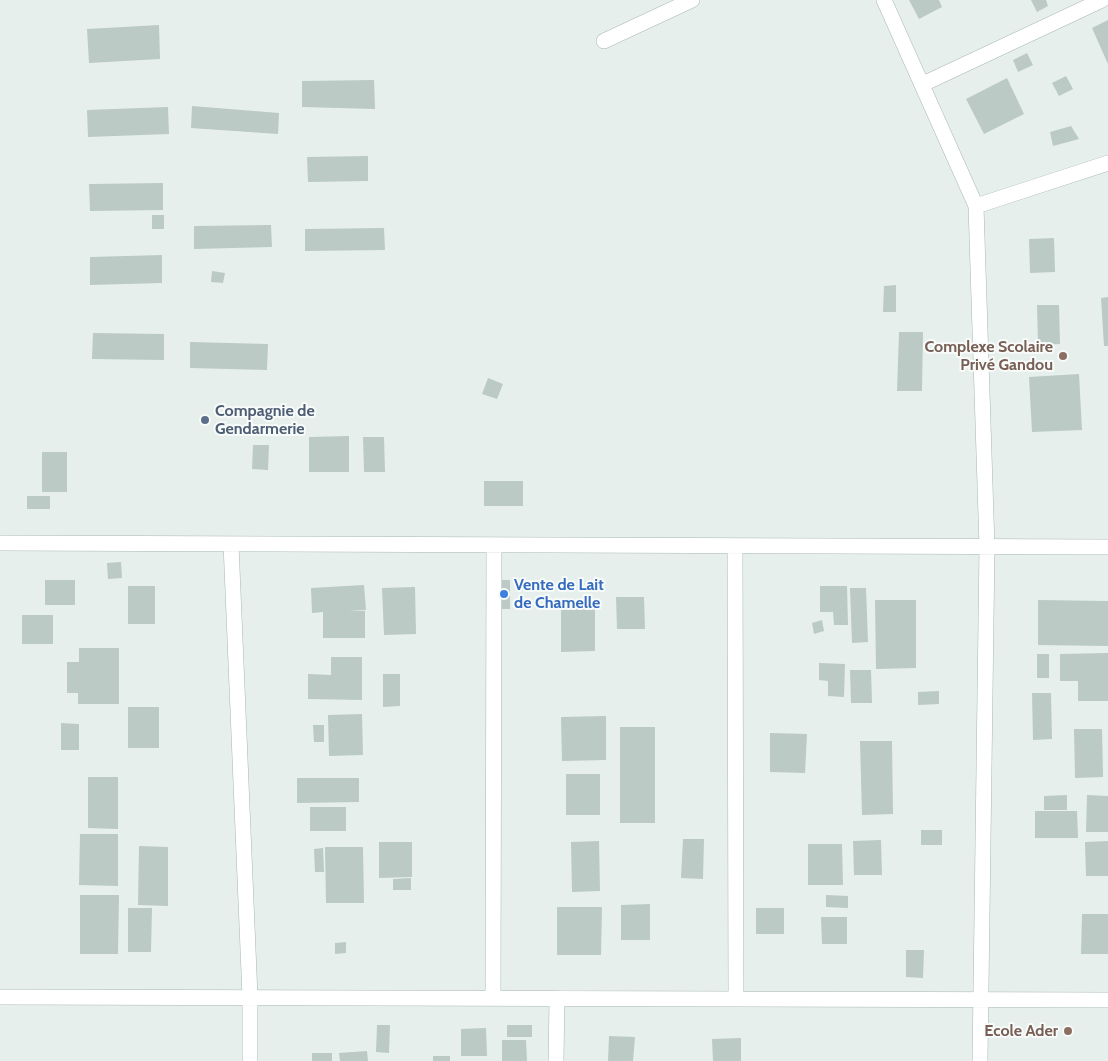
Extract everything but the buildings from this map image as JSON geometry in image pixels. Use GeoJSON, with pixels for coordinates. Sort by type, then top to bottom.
{"type":"FeatureCollection","features":[{"type":"Feature","properties":{"kind":"street"},"geometry":{"type":"LineString","coordinates":[[604,41],[692,0]]}},
{"type":"Feature","properties":{"kind":"street"},"geometry":{"type":"LineString","coordinates":[[884,0],[976,206],[987,547],[980,1061]]}},
{"type":"Feature","properties":{"kind":"street"},"geometry":{"type":"LineString","coordinates":[[922,84],[1102,0]]}},
{"type":"Feature","properties":{"kind":"street"},"geometry":{"type":"LineString","coordinates":[[976,206],[1108,164]]}},
{"type":"Feature","properties":{"kind":"street"},"geometry":{"type":"LineString","coordinates":[[0,543],[1108,547]]}},
{"type":"Feature","properties":{"kind":"street"},"geometry":{"type":"LineString","coordinates":[[231,544],[250,997],[250,1061]]}},
{"type":"Feature","properties":{"kind":"street"},"geometry":{"type":"LineString","coordinates":[[493,998],[494,545]]}},
{"type":"Feature","properties":{"kind":"street"},"geometry":{"type":"LineString","coordinates":[[735,546],[736,999]]}},
{"type":"Feature","properties":{"kind":"street"},"geometry":{"type":"LineString","coordinates":[[0,997],[1108,1000]]}},
{"type":"Feature","properties":{"kind":"street"},"geometry":{"type":"LineString","coordinates":[[556,1061],[557,998]]}},
{"type":"Feature","properties":{"kind":"place","name":"Complexe Scolaire Privé Gandou"},"geometry":{"type":"Point","coordinates":[1063,356]}},
{"type":"Feature","properties":{"kind":"place","name":"Compagnie de Gendarmerie"},"geometry":{"type":"Point","coordinates":[205,420]}},
{"type":"Feature","properties":{"kind":"place","name":"Vente de Lait de Chamelle"},"geometry":{"type":"Point","coordinates":[504,594]}},
{"type":"Feature","properties":{"kind":"place","name":"Ecole Ader"},"geometry":{"type":"Point","coordinates":[1068,1031]}}]}
